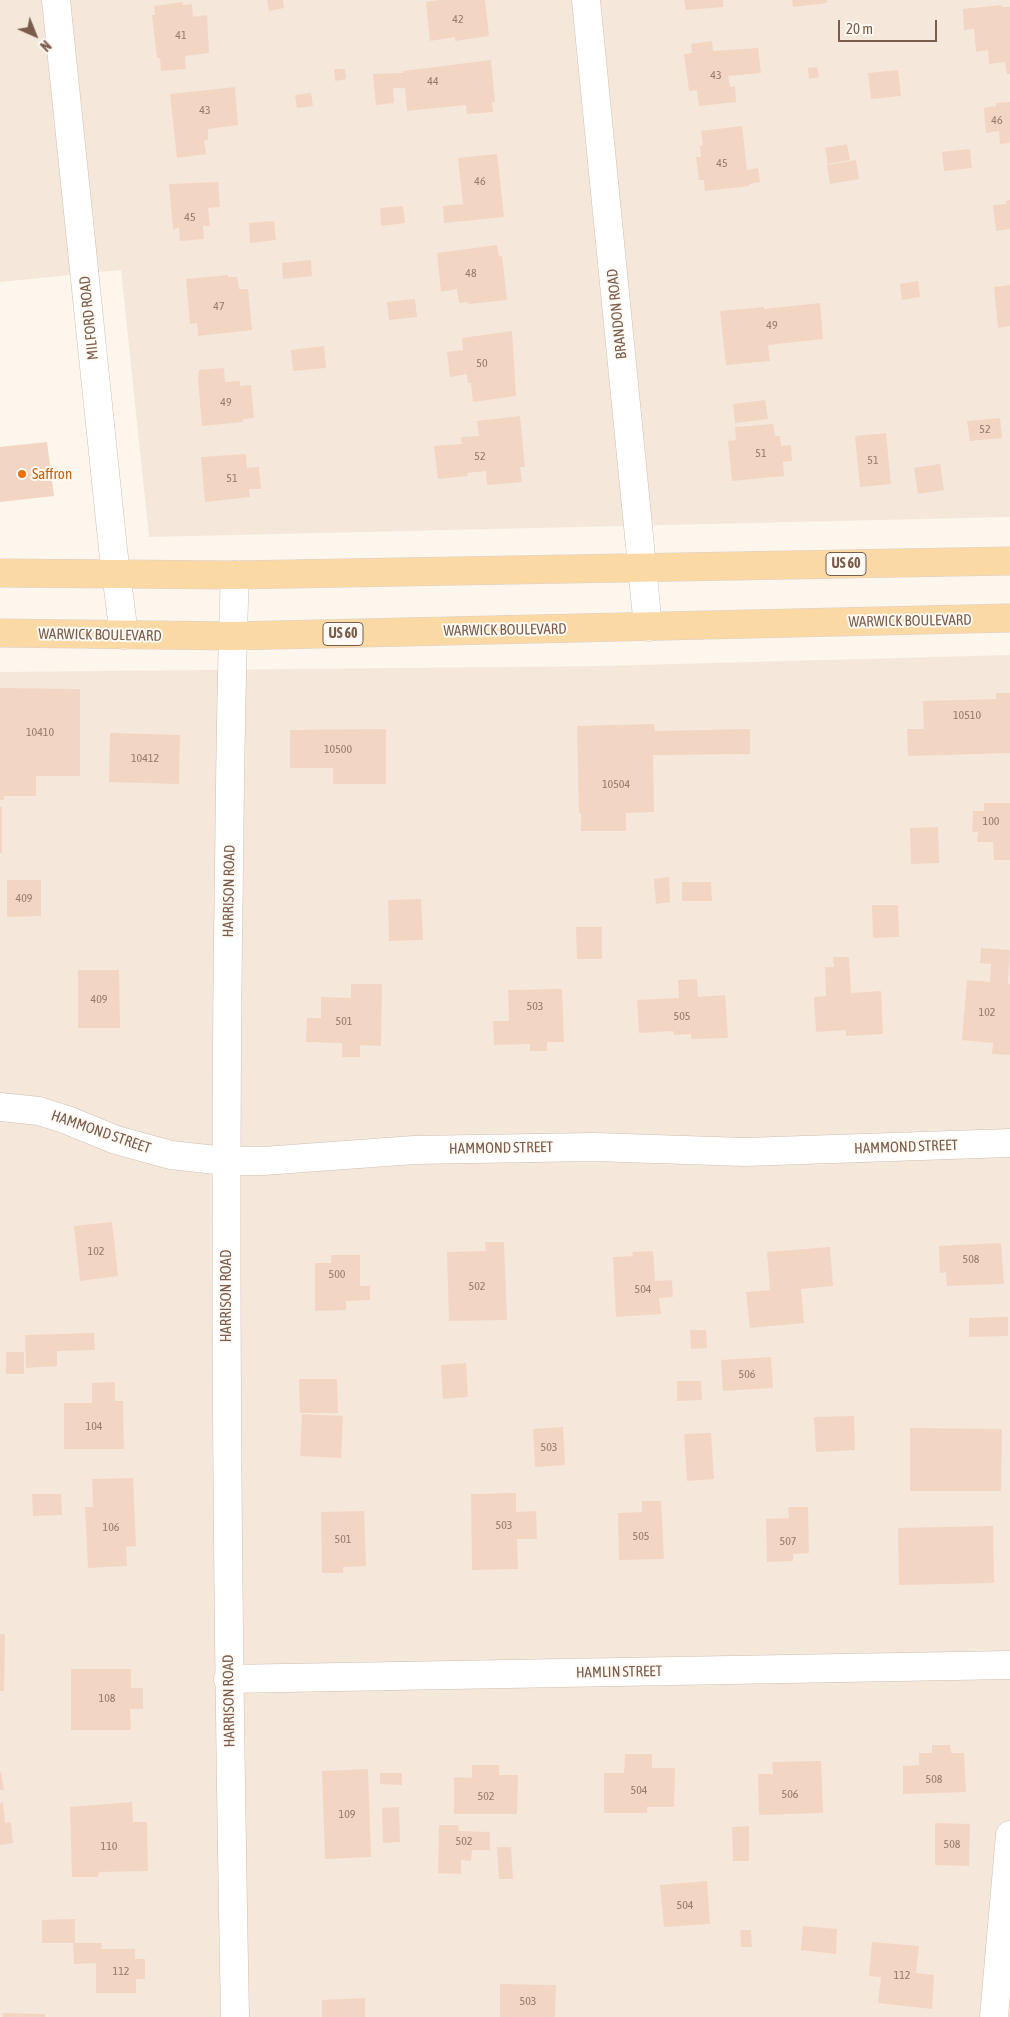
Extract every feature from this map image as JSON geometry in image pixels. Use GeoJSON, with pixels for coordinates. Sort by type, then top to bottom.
{"type":"FeatureCollection","features":[{"type":"Feature","properties":{"kind":"main road","name":"US 60"},"geometry":{"type":"LineString","coordinates":[[0,573],[235,575],[1010,561]]}},
{"type":"Feature","properties":{"kind":"main road","name":"WARWICK BOULEVARD"},"geometry":{"type":"LineString","coordinates":[[0,633],[232,636],[648,628],[1010,618]]}},
{"type":"Feature","properties":{"kind":"street","name":"MILFORD ROAD"},"geometry":{"type":"LineString","coordinates":[[56,0],[124,635]]}},
{"type":"Feature","properties":{"kind":"street","name":"BRANDON ROAD"},"geometry":{"type":"LineString","coordinates":[[586,0],[648,628]]}},
{"type":"Feature","properties":{"kind":"street","name":"HARRISON ROAD"},"geometry":{"type":"LineString","coordinates":[[235,575],[232,636],[226,1161],[228,1679],[235,2017]]}},
{"type":"Feature","properties":{"kind":"street","name":"HAMMOND STREET"},"geometry":{"type":"LineString","coordinates":[[0,1108],[39,1111],[116,1140],[171,1155],[226,1161],[263,1161],[414,1150],[594,1146],[745,1152],[1010,1143]]}},
{"type":"Feature","properties":{"kind":"street","name":"HAMLIN STREET"},"geometry":{"type":"LineString","coordinates":[[228,1679],[1010,1665]]}},
{"type":"Feature","properties":{"kind":"street"},"geometry":{"type":"LineString","coordinates":[[994,2017],[1010,1835]]}},
{"type":"Feature","properties":{"kind":"shaded area"},"geometry":{"type":"Polygon","coordinates":[[[0,0],[1010,0],[1010,517],[149,537],[121,270],[0,282],[0,0]]]}},
{"type":"Feature","properties":{"kind":"shaded area"},"geometry":{"type":"Polygon","coordinates":[[[1010,655],[1010,2017],[0,2017],[0,672],[600,666],[1010,655]]]}},
{"type":"Feature","properties":{"kind":"building"},"geometry":{"type":"Polygon","coordinates":[[[267,0],[283,0],[284,8],[269,11],[267,0]]]}},
{"type":"Feature","properties":{"kind":"building"},"geometry":{"type":"Polygon","coordinates":[[[439,0],[485,0],[489,36],[455,41],[455,37],[430,41],[426,2],[439,0]]]}},
{"type":"Feature","properties":{"kind":"building"},"geometry":{"type":"Polygon","coordinates":[[[684,0],[723,0],[723,7],[686,10],[684,0]]]}},
{"type":"Feature","properties":{"kind":"building"},"geometry":{"type":"Polygon","coordinates":[[[792,0],[827,0],[827,3],[793,7],[792,0]]]}},
{"type":"Feature","properties":{"kind":"building"},"geometry":{"type":"Polygon","coordinates":[[[183,2],[182,5],[192,4],[193,17],[207,15],[209,53],[185,56],[186,69],[161,71],[160,58],[157,58],[152,15],[155,15],[154,6],[183,2]]]}},
{"type":"Feature","properties":{"kind":"building"},"geometry":{"type":"Polygon","coordinates":[[[1002,5],[1002,7],[1010,7],[1010,74],[1007,74],[1005,62],[989,64],[988,50],[976,52],[974,29],[964,30],[963,9],[1002,5]]]}},
{"type":"Feature","properties":{"kind":"building"},"geometry":{"type":"Polygon","coordinates":[[[712,41],[713,51],[758,48],[761,73],[728,76],[730,87],[735,86],[736,102],[699,106],[697,90],[689,91],[684,54],[692,53],[691,44],[712,41]]]}},
{"type":"Feature","properties":{"kind":"building"},"geometry":{"type":"Polygon","coordinates":[[[491,60],[495,102],[492,102],[493,112],[467,114],[466,105],[407,111],[405,88],[393,88],[394,103],[376,105],[373,74],[403,73],[403,71],[491,60]]]}},
{"type":"Feature","properties":{"kind":"building"},"geometry":{"type":"Polygon","coordinates":[[[817,67],[819,77],[809,79],[808,68],[817,67]]]}},
{"type":"Feature","properties":{"kind":"building"},"geometry":{"type":"Polygon","coordinates":[[[334,69],[345,69],[346,79],[335,81],[334,69]]]}},
{"type":"Feature","properties":{"kind":"building"},"geometry":{"type":"Polygon","coordinates":[[[898,70],[901,96],[871,99],[868,73],[898,70]]]}},
{"type":"Feature","properties":{"kind":"building"},"geometry":{"type":"Polygon","coordinates":[[[235,87],[238,125],[208,129],[208,140],[204,140],[206,154],[177,158],[170,94],[235,87]]]}},
{"type":"Feature","properties":{"kind":"building"},"geometry":{"type":"Polygon","coordinates":[[[311,93],[313,106],[297,108],[295,95],[311,93]]]}},
{"type":"Feature","properties":{"kind":"building"},"geometry":{"type":"Polygon","coordinates":[[[1010,102],[1010,143],[1000,144],[999,131],[986,133],[984,108],[996,106],[996,103],[1010,102]]]}},
{"type":"Feature","properties":{"kind":"building"},"geometry":{"type":"Polygon","coordinates":[[[742,126],[747,170],[758,168],[760,182],[749,184],[749,186],[705,191],[704,180],[699,180],[696,157],[701,157],[700,146],[703,145],[701,131],[742,126]]]}},
{"type":"Feature","properties":{"kind":"building"},"geometry":{"type":"Polygon","coordinates":[[[847,144],[850,160],[828,164],[825,148],[847,144]]]}},
{"type":"Feature","properties":{"kind":"building"},"geometry":{"type":"Polygon","coordinates":[[[970,149],[972,168],[944,171],[942,152],[970,149]]]}},
{"type":"Feature","properties":{"kind":"building"},"geometry":{"type":"Polygon","coordinates":[[[497,154],[504,217],[444,223],[443,206],[463,204],[458,158],[497,154]]]}},
{"type":"Feature","properties":{"kind":"building"},"geometry":{"type":"Polygon","coordinates":[[[856,160],[859,179],[830,184],[827,165],[856,160]]]}},
{"type":"Feature","properties":{"kind":"building"},"geometry":{"type":"Polygon","coordinates":[[[218,182],[220,207],[208,208],[210,226],[203,226],[204,239],[180,241],[179,228],[173,229],[169,184],[218,182]]]}},
{"type":"Feature","properties":{"kind":"building"},"geometry":{"type":"Polygon","coordinates":[[[1010,200],[1010,229],[996,231],[993,205],[1006,204],[1006,201],[1010,200]]]}},
{"type":"Feature","properties":{"kind":"building"},"geometry":{"type":"Polygon","coordinates":[[[403,206],[405,223],[381,226],[380,208],[403,206]]]}},
{"type":"Feature","properties":{"kind":"building"},"geometry":{"type":"Polygon","coordinates":[[[274,221],[276,240],[250,243],[249,223],[274,221]]]}},
{"type":"Feature","properties":{"kind":"building"},"geometry":{"type":"Polygon","coordinates":[[[497,245],[499,256],[502,256],[507,300],[469,304],[468,302],[459,303],[457,289],[441,292],[437,253],[497,245]]]}},
{"type":"Feature","properties":{"kind":"building"},"geometry":{"type":"Polygon","coordinates":[[[311,260],[312,276],[283,279],[282,263],[311,260]]]}},
{"type":"Feature","properties":{"kind":"building"},"geometry":{"type":"Polygon","coordinates":[[[228,275],[228,277],[237,277],[239,289],[248,289],[252,330],[198,336],[197,323],[190,324],[186,279],[228,275]]]}},
{"type":"Feature","properties":{"kind":"building"},"geometry":{"type":"Polygon","coordinates":[[[918,281],[920,297],[902,300],[900,284],[918,281]]]}},
{"type":"Feature","properties":{"kind":"building"},"geometry":{"type":"Polygon","coordinates":[[[1010,285],[1010,326],[998,328],[994,287],[1010,285]]]}},
{"type":"Feature","properties":{"kind":"building"},"geometry":{"type":"Polygon","coordinates":[[[415,299],[417,317],[389,320],[387,302],[415,299]]]}},
{"type":"Feature","properties":{"kind":"building"},"geometry":{"type":"Polygon","coordinates":[[[820,303],[823,339],[768,345],[770,361],[726,365],[720,311],[764,307],[764,309],[820,303]]]}},
{"type":"Feature","properties":{"kind":"building"},"geometry":{"type":"Polygon","coordinates":[[[512,331],[516,396],[473,402],[471,383],[468,383],[467,374],[450,377],[447,352],[463,350],[462,338],[512,331]]]}},
{"type":"Feature","properties":{"kind":"building"},"geometry":{"type":"Polygon","coordinates":[[[324,346],[326,368],[293,371],[291,350],[324,346]]]}},
{"type":"Feature","properties":{"kind":"building"},"geometry":{"type":"Polygon","coordinates":[[[224,368],[225,382],[240,381],[240,386],[251,385],[254,418],[243,419],[243,422],[202,426],[198,380],[199,370],[224,368]]]}},
{"type":"Feature","properties":{"kind":"building"},"geometry":{"type":"Polygon","coordinates":[[[765,400],[768,419],[735,423],[733,404],[765,400]]]}},
{"type":"Feature","properties":{"kind":"building"},"geometry":{"type":"Polygon","coordinates":[[[520,416],[525,467],[520,467],[522,482],[487,485],[486,471],[467,473],[468,476],[438,479],[434,446],[462,444],[461,437],[479,436],[477,421],[520,416]]]}},
{"type":"Feature","properties":{"kind":"building"},"geometry":{"type":"Polygon","coordinates":[[[1000,418],[1002,438],[970,441],[967,421],[1000,418]]]}},
{"type":"Feature","properties":{"kind":"building"},"geometry":{"type":"Polygon","coordinates":[[[773,424],[775,436],[780,436],[781,446],[791,445],[792,461],[783,462],[784,476],[732,481],[728,441],[736,440],[735,427],[773,424]]]}},
{"type":"Feature","properties":{"kind":"building"},"geometry":{"type":"Polygon","coordinates":[[[886,433],[891,484],[860,487],[855,436],[886,433]]]}},
{"type":"Feature","properties":{"kind":"building"},"geometry":{"type":"Polygon","coordinates":[[[47,442],[54,496],[0,502],[0,447],[47,442]]]}},
{"type":"Feature","properties":{"kind":"building"},"geometry":{"type":"Polygon","coordinates":[[[246,454],[247,468],[259,467],[261,489],[249,489],[250,497],[205,502],[201,457],[246,454]]]}},
{"type":"Feature","properties":{"kind":"building"},"geometry":{"type":"Polygon","coordinates":[[[940,464],[944,490],[918,494],[914,468],[940,464]]]}},
{"type":"Feature","properties":{"kind":"building"},"geometry":{"type":"Polygon","coordinates":[[[0,688],[80,689],[80,776],[36,776],[36,796],[4,796],[4,800],[0,800],[0,688]]]}},
{"type":"Feature","properties":{"kind":"building"},"geometry":{"type":"Polygon","coordinates":[[[996,693],[1010,693],[1010,753],[908,756],[907,729],[924,729],[923,701],[996,699],[996,693]]]}},
{"type":"Feature","properties":{"kind":"building"},"geometry":{"type":"Polygon","coordinates":[[[654,724],[655,731],[750,729],[750,754],[653,755],[654,812],[626,813],[626,831],[581,831],[577,726],[654,724]]]}},
{"type":"Feature","properties":{"kind":"building"},"geometry":{"type":"Polygon","coordinates":[[[386,729],[386,784],[333,784],[333,768],[290,768],[290,730],[386,729]]]}},
{"type":"Feature","properties":{"kind":"building"},"geometry":{"type":"Polygon","coordinates":[[[110,733],[180,735],[179,784],[109,782],[110,733]]]}},
{"type":"Feature","properties":{"kind":"building"},"geometry":{"type":"Polygon","coordinates":[[[984,803],[1010,803],[1010,860],[994,860],[993,842],[977,842],[978,832],[972,832],[973,811],[984,811],[984,803]]]}},
{"type":"Feature","properties":{"kind":"building"},"geometry":{"type":"Polygon","coordinates":[[[0,807],[2,807],[2,853],[0,853],[0,807]]]}},
{"type":"Feature","properties":{"kind":"building"},"geometry":{"type":"Polygon","coordinates":[[[938,827],[939,863],[911,864],[910,828],[938,827]]]}},
{"type":"Feature","properties":{"kind":"building"},"geometry":{"type":"Polygon","coordinates":[[[669,877],[670,902],[656,904],[654,879],[669,877]]]}},
{"type":"Feature","properties":{"kind":"building"},"geometry":{"type":"Polygon","coordinates":[[[7,880],[41,880],[41,916],[7,917],[7,880]]]}},
{"type":"Feature","properties":{"kind":"building"},"geometry":{"type":"Polygon","coordinates":[[[682,882],[711,882],[712,901],[682,901],[682,882]]]}},
{"type":"Feature","properties":{"kind":"building"},"geometry":{"type":"Polygon","coordinates":[[[421,899],[423,940],[389,941],[388,900],[421,899]]]}},
{"type":"Feature","properties":{"kind":"building"},"geometry":{"type":"Polygon","coordinates":[[[872,905],[898,905],[899,937],[873,938],[872,905]]]}},
{"type":"Feature","properties":{"kind":"building"},"geometry":{"type":"Polygon","coordinates":[[[576,927],[602,927],[602,959],[577,959],[576,927]]]}},
{"type":"Feature","properties":{"kind":"building"},"geometry":{"type":"Polygon","coordinates":[[[981,948],[1010,950],[1008,984],[1010,984],[1010,1055],[992,1054],[993,1043],[962,1040],[967,980],[990,982],[991,964],[980,963],[981,948]]]}},
{"type":"Feature","properties":{"kind":"building"},"geometry":{"type":"Polygon","coordinates":[[[833,957],[849,957],[851,993],[881,991],[883,1034],[846,1036],[846,1030],[816,1032],[814,997],[826,996],[825,967],[834,967],[833,957]]]}},
{"type":"Feature","properties":{"kind":"building"},"geometry":{"type":"Polygon","coordinates":[[[78,970],[119,970],[120,1028],[78,1028],[78,970]]]}},
{"type":"Feature","properties":{"kind":"building"},"geometry":{"type":"Polygon","coordinates":[[[697,979],[698,997],[725,995],[728,1038],[691,1039],[691,1034],[674,1035],[673,1031],[639,1033],[637,1000],[679,998],[678,980],[697,979]]]}},
{"type":"Feature","properties":{"kind":"building"},"geometry":{"type":"Polygon","coordinates":[[[351,984],[382,984],[381,1046],[360,1045],[360,1057],[342,1057],[342,1043],[306,1042],[307,1018],[321,1018],[321,997],[351,998],[351,984]]]}},
{"type":"Feature","properties":{"kind":"building"},"geometry":{"type":"Polygon","coordinates":[[[562,989],[564,1042],[547,1042],[547,1051],[530,1051],[530,1044],[494,1045],[493,1021],[509,1021],[508,990],[562,989]]]}},
{"type":"Feature","properties":{"kind":"building"},"geometry":{"type":"Polygon","coordinates":[[[112,1222],[118,1276],[80,1281],[74,1226],[112,1222]]]}},
{"type":"Feature","properties":{"kind":"building"},"geometry":{"type":"Polygon","coordinates":[[[485,1242],[504,1242],[507,1320],[449,1321],[447,1252],[486,1251],[485,1242]]]}},
{"type":"Feature","properties":{"kind":"building"},"geometry":{"type":"Polygon","coordinates":[[[1001,1243],[1004,1284],[947,1286],[946,1272],[940,1273],[939,1246],[1001,1243]]]}},
{"type":"Feature","properties":{"kind":"building"},"geometry":{"type":"Polygon","coordinates":[[[830,1247],[833,1286],[801,1289],[804,1323],[750,1328],[746,1292],[770,1290],[767,1252],[830,1247]]]}},
{"type":"Feature","properties":{"kind":"building"},"geometry":{"type":"Polygon","coordinates":[[[653,1251],[655,1281],[672,1280],[673,1297],[659,1298],[661,1314],[616,1317],[613,1257],[633,1256],[632,1252],[653,1251]]]}},
{"type":"Feature","properties":{"kind":"building"},"geometry":{"type":"Polygon","coordinates":[[[331,1255],[360,1255],[360,1286],[370,1286],[370,1300],[346,1301],[346,1310],[315,1311],[315,1263],[331,1263],[331,1255]]]}},
{"type":"Feature","properties":{"kind":"building"},"geometry":{"type":"Polygon","coordinates":[[[1008,1317],[1008,1336],[969,1337],[969,1318],[1008,1317]]]}},
{"type":"Feature","properties":{"kind":"building"},"geometry":{"type":"Polygon","coordinates":[[[690,1330],[706,1330],[707,1348],[691,1349],[690,1330]]]}},
{"type":"Feature","properties":{"kind":"building"},"geometry":{"type":"Polygon","coordinates":[[[94,1333],[95,1350],[57,1351],[57,1366],[26,1368],[25,1335],[94,1333]]]}},
{"type":"Feature","properties":{"kind":"building"},"geometry":{"type":"Polygon","coordinates":[[[6,1352],[24,1352],[24,1374],[6,1374],[6,1352]]]}},
{"type":"Feature","properties":{"kind":"building"},"geometry":{"type":"Polygon","coordinates":[[[771,1357],[773,1388],[723,1391],[721,1360],[771,1357]]]}},
{"type":"Feature","properties":{"kind":"building"},"geometry":{"type":"Polygon","coordinates":[[[466,1363],[468,1397],[443,1399],[441,1365],[466,1363]]]}},
{"type":"Feature","properties":{"kind":"building"},"geometry":{"type":"Polygon","coordinates":[[[299,1379],[337,1379],[338,1413],[300,1413],[299,1379]]]}},
{"type":"Feature","properties":{"kind":"building"},"geometry":{"type":"Polygon","coordinates":[[[677,1381],[701,1381],[702,1400],[677,1401],[677,1381]]]}},
{"type":"Feature","properties":{"kind":"building"},"geometry":{"type":"Polygon","coordinates":[[[115,1382],[115,1401],[123,1401],[124,1449],[64,1449],[64,1403],[92,1403],[92,1383],[115,1382]]]}},
{"type":"Feature","properties":{"kind":"building"},"geometry":{"type":"Polygon","coordinates":[[[302,1414],[343,1416],[341,1458],[300,1456],[302,1414]]]}},
{"type":"Feature","properties":{"kind":"building"},"geometry":{"type":"Polygon","coordinates":[[[854,1416],[855,1450],[816,1452],[814,1417],[854,1416]]]}},
{"type":"Feature","properties":{"kind":"building"},"geometry":{"type":"Polygon","coordinates":[[[563,1427],[565,1465],[535,1467],[533,1429],[563,1427]]]}},
{"type":"Feature","properties":{"kind":"building"},"geometry":{"type":"Polygon","coordinates":[[[910,1428],[1002,1429],[1001,1491],[910,1491],[910,1428]]]}},
{"type":"Feature","properties":{"kind":"building"},"geometry":{"type":"Polygon","coordinates":[[[711,1433],[714,1479],[687,1481],[684,1434],[711,1433]]]}},
{"type":"Feature","properties":{"kind":"building"},"geometry":{"type":"Polygon","coordinates":[[[133,1478],[136,1546],[126,1547],[127,1566],[88,1568],[85,1507],[93,1507],[92,1479],[133,1478]]]}},
{"type":"Feature","properties":{"kind":"building"},"geometry":{"type":"Polygon","coordinates":[[[516,1493],[516,1512],[536,1511],[537,1539],[517,1539],[518,1569],[472,1570],[471,1494],[516,1493]]]}},
{"type":"Feature","properties":{"kind":"building"},"geometry":{"type":"Polygon","coordinates":[[[32,1494],[61,1494],[62,1515],[33,1516],[32,1494]]]}},
{"type":"Feature","properties":{"kind":"building"},"geometry":{"type":"Polygon","coordinates":[[[642,1501],[661,1501],[664,1559],[619,1560],[618,1513],[642,1512],[642,1501]]]}},
{"type":"Feature","properties":{"kind":"building"},"geometry":{"type":"Polygon","coordinates":[[[788,1507],[808,1507],[809,1553],[793,1554],[793,1561],[767,1562],[766,1519],[789,1518],[788,1507]]]}},
{"type":"Feature","properties":{"kind":"building"},"geometry":{"type":"Polygon","coordinates":[[[364,1511],[366,1566],[343,1567],[343,1573],[322,1573],[321,1512],[364,1511]]]}},
{"type":"Feature","properties":{"kind":"building"},"geometry":{"type":"Polygon","coordinates":[[[993,1526],[994,1583],[899,1585],[898,1528],[993,1526]]]}},
{"type":"Feature","properties":{"kind":"building"},"geometry":{"type":"Polygon","coordinates":[[[0,1634],[5,1634],[4,1691],[0,1691],[0,1634]]]}},
{"type":"Feature","properties":{"kind":"building"},"geometry":{"type":"Polygon","coordinates":[[[71,1669],[131,1669],[131,1688],[143,1688],[143,1709],[130,1709],[131,1730],[71,1730],[71,1669]]]}},
{"type":"Feature","properties":{"kind":"building"},"geometry":{"type":"Polygon","coordinates":[[[932,1745],[950,1745],[951,1753],[964,1753],[966,1792],[903,1794],[903,1766],[919,1765],[919,1753],[932,1753],[932,1745]]]}},
{"type":"Feature","properties":{"kind":"building"},"geometry":{"type":"Polygon","coordinates":[[[625,1754],[652,1754],[652,1768],[675,1768],[674,1807],[647,1807],[647,1813],[604,1813],[604,1773],[624,1773],[625,1754]]]}},
{"type":"Feature","properties":{"kind":"building"},"geometry":{"type":"Polygon","coordinates":[[[821,1761],[823,1813],[759,1815],[758,1774],[773,1774],[772,1762],[821,1761]]]}},
{"type":"Feature","properties":{"kind":"building"},"geometry":{"type":"Polygon","coordinates":[[[472,1765],[499,1765],[499,1775],[518,1775],[517,1814],[454,1814],[454,1777],[472,1778],[472,1765]]]}},
{"type":"Feature","properties":{"kind":"building"},"geometry":{"type":"Polygon","coordinates":[[[368,1769],[371,1857],[325,1859],[322,1771],[368,1769]]]}},
{"type":"Feature","properties":{"kind":"building"},"geometry":{"type":"Polygon","coordinates":[[[1,1772],[4,1790],[0,1790],[1,1772]]]}},
{"type":"Feature","properties":{"kind":"building"},"geometry":{"type":"Polygon","coordinates":[[[380,1773],[402,1773],[402,1785],[380,1784],[380,1773]]]}},
{"type":"Feature","properties":{"kind":"building"},"geometry":{"type":"Polygon","coordinates":[[[3,1802],[5,1823],[11,1822],[13,1843],[0,1845],[0,1803],[3,1802]]]}},
{"type":"Feature","properties":{"kind":"building"},"geometry":{"type":"Polygon","coordinates":[[[132,1802],[133,1822],[147,1822],[148,1871],[99,1872],[98,1877],[72,1877],[70,1807],[132,1802]]]}},
{"type":"Feature","properties":{"kind":"building"},"geometry":{"type":"Polygon","coordinates":[[[399,1807],[400,1842],[383,1843],[382,1808],[399,1807]]]}},
{"type":"Feature","properties":{"kind":"building"},"geometry":{"type":"Polygon","coordinates":[[[935,1823],[970,1824],[969,1866],[935,1865],[935,1823]]]}},
{"type":"Feature","properties":{"kind":"building"},"geometry":{"type":"Polygon","coordinates":[[[439,1825],[458,1825],[459,1831],[490,1832],[490,1850],[472,1850],[471,1861],[461,1860],[461,1874],[438,1873],[439,1825]]]}},
{"type":"Feature","properties":{"kind":"building"},"geometry":{"type":"Polygon","coordinates":[[[749,1826],[749,1861],[733,1861],[732,1827],[749,1826]]]}},
{"type":"Feature","properties":{"kind":"building"},"geometry":{"type":"Polygon","coordinates":[[[497,1847],[511,1847],[513,1879],[499,1879],[497,1847]]]}},
{"type":"Feature","properties":{"kind":"building"},"geometry":{"type":"Polygon","coordinates":[[[707,1881],[710,1924],[664,1927],[660,1885],[707,1881]]]}},
{"type":"Feature","properties":{"kind":"building"},"geometry":{"type":"Polygon","coordinates":[[[75,1919],[75,1943],[102,1943],[101,1949],[135,1949],[135,1959],[145,1959],[145,1979],[136,1979],[136,1993],[96,1993],[96,1963],[74,1964],[73,1943],[42,1943],[42,1920],[75,1919]]]}},
{"type":"Feature","properties":{"kind":"building"},"geometry":{"type":"Polygon","coordinates":[[[803,1926],[837,1929],[836,1954],[801,1950],[803,1926]]]}},
{"type":"Feature","properties":{"kind":"building"},"geometry":{"type":"Polygon","coordinates":[[[740,1930],[751,1930],[752,1947],[741,1947],[740,1930]]]}},
{"type":"Feature","properties":{"kind":"building"},"geometry":{"type":"Polygon","coordinates":[[[872,1942],[919,1946],[916,1973],[934,1975],[932,2009],[878,2003],[881,1977],[869,1976],[872,1942]]]}},
{"type":"Feature","properties":{"kind":"building"},"geometry":{"type":"Polygon","coordinates":[[[500,1984],[556,1985],[555,2017],[500,2017],[500,1984]]]}},
{"type":"Feature","properties":{"kind":"building"},"geometry":{"type":"Polygon","coordinates":[[[365,1998],[365,2017],[322,2017],[322,2000],[365,1998]]]}},
{"type":"Feature","properties":{"kind":"building"},"geometry":{"type":"Polygon","coordinates":[[[3,2013],[45,2014],[45,2017],[3,2017],[3,2013]]]}},
{"type":"Feature","properties":{"kind":"place","name":"Saffron"},"geometry":{"type":"Point","coordinates":[22,474]}}]}
